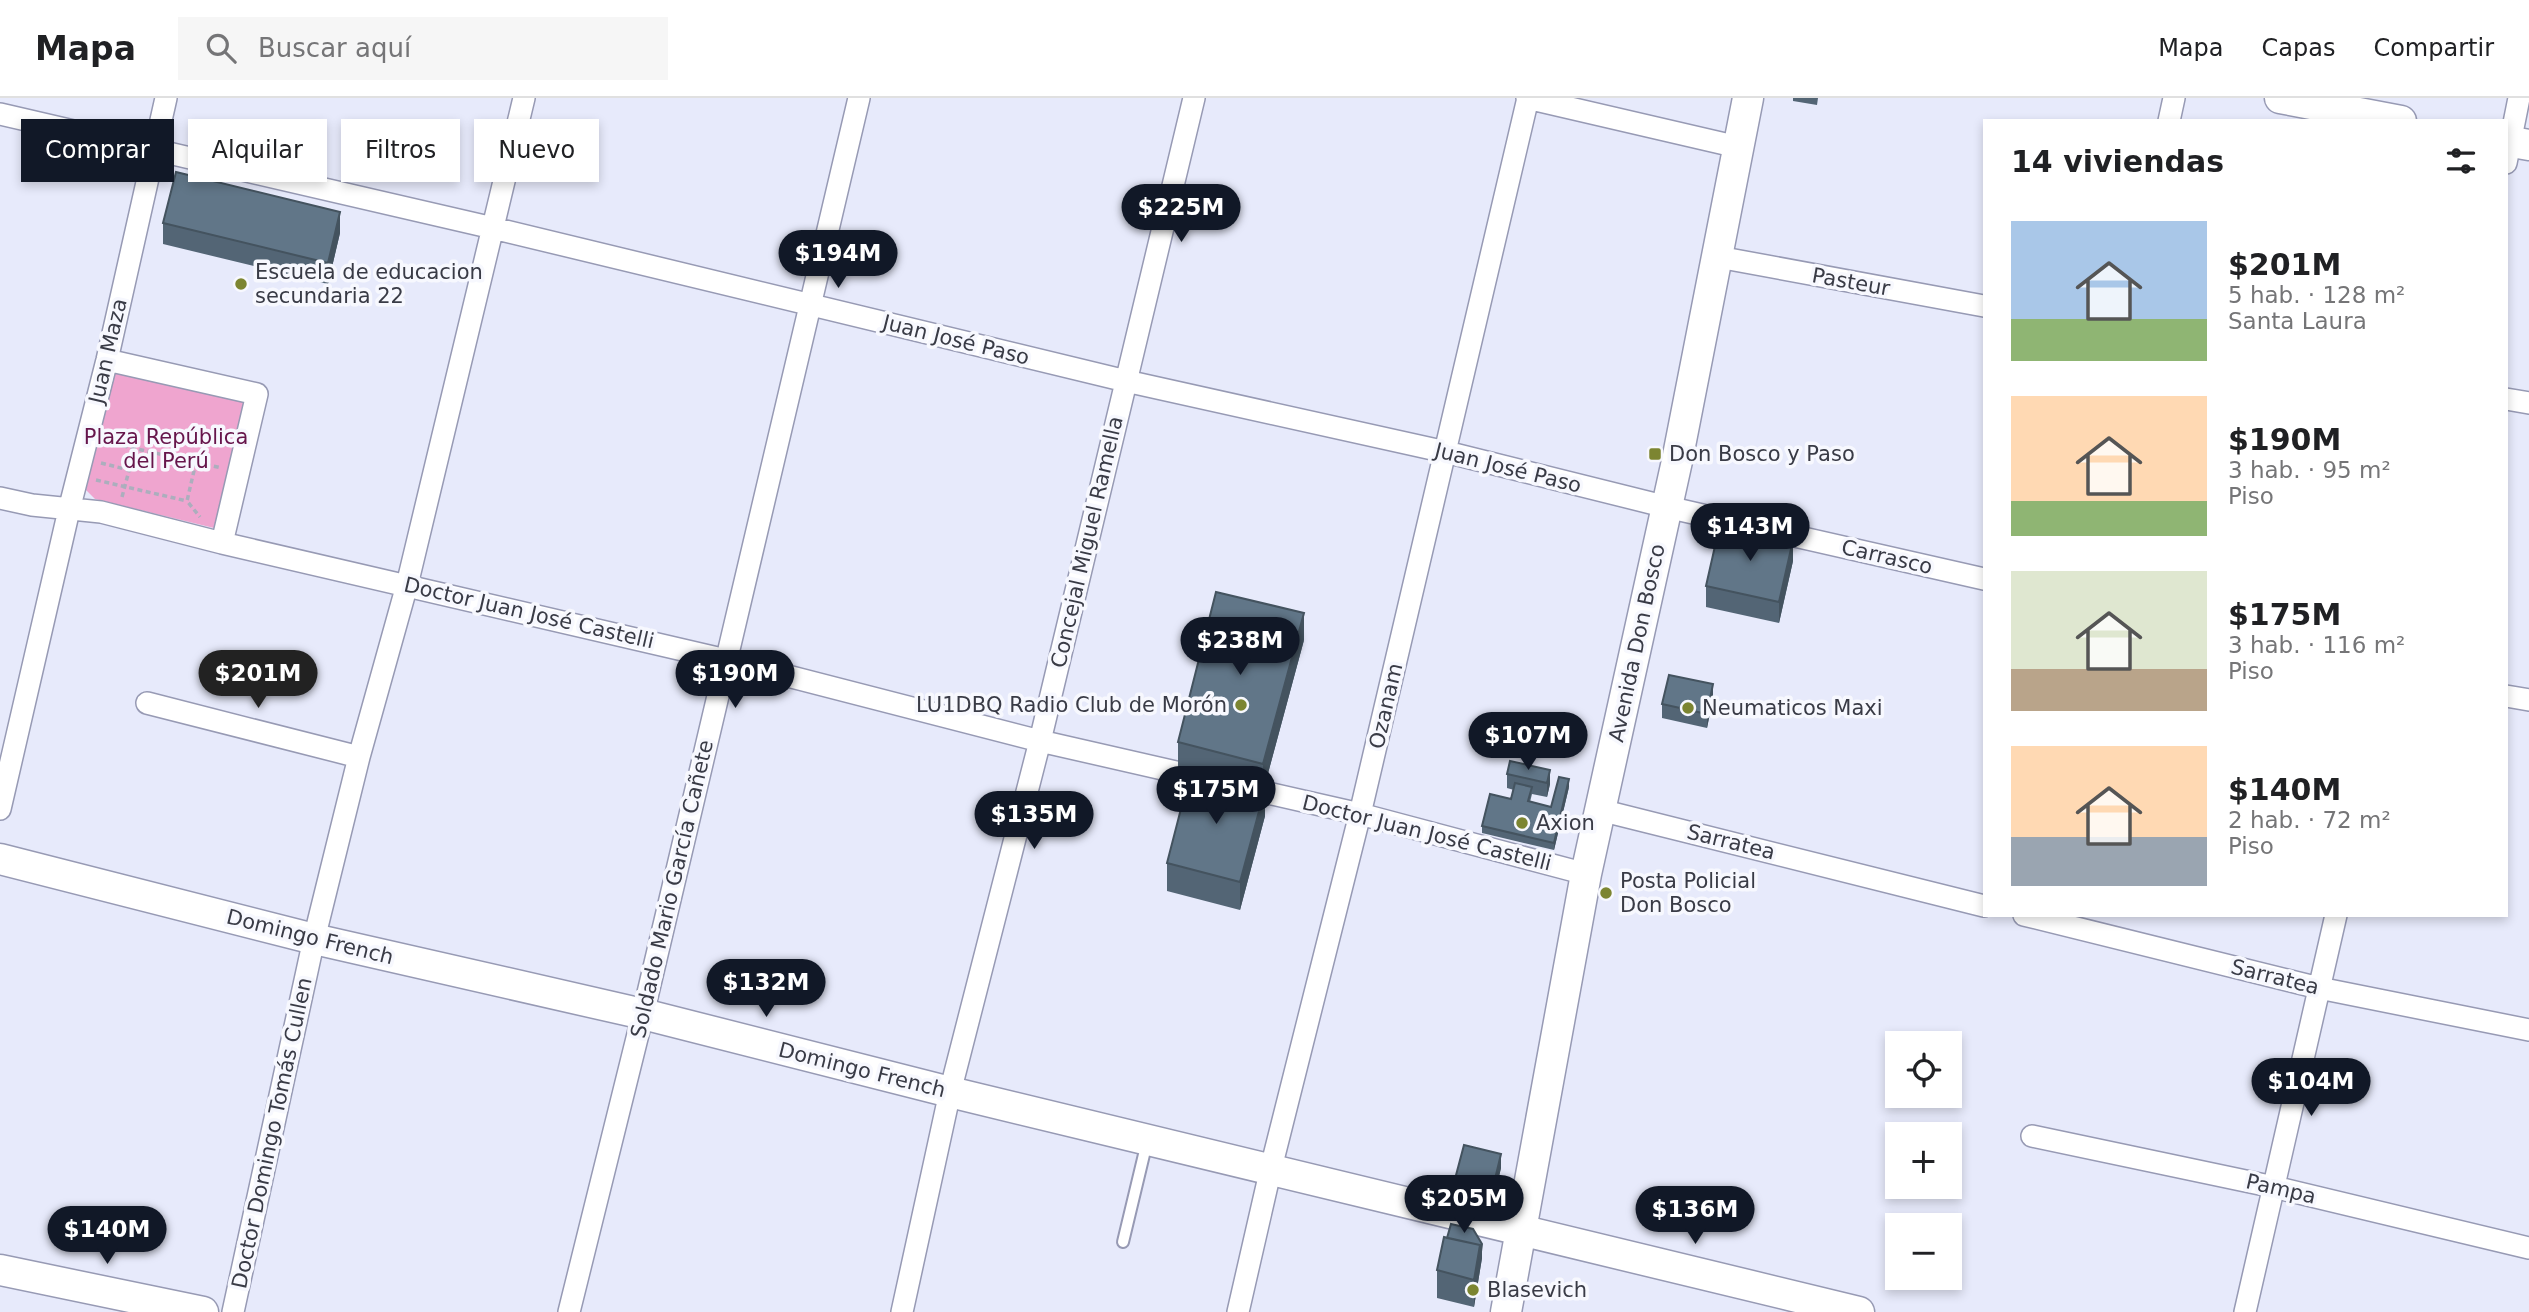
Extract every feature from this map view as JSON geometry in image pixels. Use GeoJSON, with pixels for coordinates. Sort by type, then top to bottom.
{"type":"FeatureCollection","features":[{"type":"Feature","properties":{"kind":"street","name":"Juan Maza"},"geometry":{"type":"LineString","coordinates":[[161,119],[166,98]]}},
{"type":"Feature","properties":{"kind":"street","name":"Doctor Domingo Tomás Cullen"},"geometry":{"type":"LineString","coordinates":[[233,1312],[314,939],[359,757],[407,584],[524,98]]}},
{"type":"Feature","properties":{"kind":"street","name":"Soldado Mario García Cañete"},"geometry":{"type":"LineString","coordinates":[[569,1312],[643,1014],[859,98]]}},
{"type":"Feature","properties":{"kind":"street","name":"Concejal Miguel Ramella"},"geometry":{"type":"LineString","coordinates":[[902,1312],[950,1092],[1040,741],[1194,98]]}},
{"type":"Feature","properties":{"kind":"street"},"geometry":{"type":"LineString","coordinates":[[1528,98],[1738,148]]}},
{"type":"Feature","properties":{"kind":"street","name":"Ozanam"},"geometry":{"type":"LineString","coordinates":[[1238,1312],[1271,1168],[1360,814],[1528,98]]}},
{"type":"Feature","properties":{"kind":"street","name":"Avenida Don Bosco"},"geometry":{"type":"LineString","coordinates":[[1506,1312],[1586,874],[1667,507],[1748,98]]}},
{"type":"Feature","properties":{"kind":"street"},"geometry":{"type":"LineString","coordinates":[[2169,119],[2174,98]]}},
{"type":"Feature","properties":{"kind":"street"},"geometry":{"type":"LineString","coordinates":[[2280,98],[2390,119]]}},
{"type":"Feature","properties":{"kind":"street"},"geometry":{"type":"LineString","coordinates":[[2513,148],[2519,98]]}},
{"type":"Feature","properties":{"kind":"street","name":"Juan José Paso"},"geometry":{"type":"LineString","coordinates":[[0,114],[22,119]]}},
{"type":"Feature","properties":{"kind":"street","name":"Juan José Paso"},"geometry":{"type":"LineString","coordinates":[[174,153],[1126,381],[1446,452],[1667,507]]}},
{"type":"Feature","properties":{"kind":"street","name":"Juan Maza"},"geometry":{"type":"LineString","coordinates":[[0,809],[147,182]]}},
{"type":"Feature","properties":{"kind":"street","name":"Pasteur"},"geometry":{"type":"LineString","coordinates":[[1718,257],[1983,306]]}},
{"type":"Feature","properties":{"kind":"street"},"geometry":{"type":"LineString","coordinates":[[107,360],[257,394],[222,543]]}},
{"type":"Feature","properties":{"kind":"street"},"geometry":{"type":"LineString","coordinates":[[2508,399],[2529,404]]}},
{"type":"Feature","properties":{"kind":"street","name":"Doctor Juan José Castelli"},"geometry":{"type":"LineString","coordinates":[[0,498],[69,510],[101,512],[222,543],[407,584],[726,660],[1040,741],[1360,814],[1586,874]]}},
{"type":"Feature","properties":{"kind":"street","name":"Carrasco"},"geometry":{"type":"LineString","coordinates":[[1667,507],[1983,579]]}},
{"type":"Feature","properties":{"kind":"street"},"geometry":{"type":"LineString","coordinates":[[2508,696],[2529,700]]}},
{"type":"Feature","properties":{"kind":"street"},"geometry":{"type":"LineString","coordinates":[[147,703],[359,757]]}},
{"type":"Feature","properties":{"kind":"street","name":"Sarratea"},"geometry":{"type":"LineString","coordinates":[[1600,810],[1983,906]]}},
{"type":"Feature","properties":{"kind":"street","name":"Domingo French"},"geometry":{"type":"LineString","coordinates":[[0,859],[314,939],[643,1014],[950,1092],[1859,1312]]}},
{"type":"Feature","properties":{"kind":"street","name":"Sarratea"},"geometry":{"type":"LineString","coordinates":[[2032,917],[2319,988],[2529,1030]]}},
{"type":"Feature","properties":{"kind":"street"},"geometry":{"type":"LineString","coordinates":[[2245,1312],[2336,917]]}},
{"type":"Feature","properties":{"kind":"street","name":"Pampa"},"geometry":{"type":"LineString","coordinates":[[2032,1136],[2274,1187],[2529,1248]]}},
{"type":"Feature","properties":{"kind":"street"},"geometry":{"type":"LineString","coordinates":[[0,1270],[203,1312]]}},
{"type":"Feature","properties":{"kind":"lane"},"geometry":{"type":"LineString","coordinates":[[1124,1242],[1148,1139]]}},
{"type":"Feature","properties":{"kind":"path"},"geometry":{"type":"LineString","coordinates":[[82,457],[135,448],[239,472]]}},
{"type":"Feature","properties":{"kind":"path"},"geometry":{"type":"LineString","coordinates":[[117,516],[135,448]]}},
{"type":"Feature","properties":{"kind":"path"},"geometry":{"type":"LineString","coordinates":[[82,457],[129,470]]}},
{"type":"Feature","properties":{"kind":"path"},"geometry":{"type":"LineString","coordinates":[[82,457],[125,487],[187,501],[222,543]]}},
{"type":"Feature","properties":{"kind":"path"},"geometry":{"type":"LineString","coordinates":[[187,501],[196,462]]}},
{"type":"Feature","properties":{"kind":"green space","name":"Plaza República del Perú"},"geometry":{"type":"Polygon","coordinates":[[[116,369],[246,401],[214,528],[95,499],[86,490],[116,369]]]}},
{"type":"Feature","properties":{"kind":"building"},"geometry":{"type":"Polygon","coordinates":[[[176,172],[188,175],[188,182],[217,182],[340,212],[328,263],[163,223],[176,172]]]}},
{"type":"Feature","properties":{"kind":"building"},"geometry":{"type":"Polygon","coordinates":[[[1720,524],[1793,540],[1779,602],[1706,586],[1720,524]]]}},
{"type":"Feature","properties":{"kind":"building","name":"LU1DBQ Radio Club de Morón"},"geometry":{"type":"Polygon","coordinates":[[[1216,592],[1304,613],[1263,764],[1178,742],[1216,592]]]}},
{"type":"Feature","properties":{"kind":"building"},"geometry":{"type":"Polygon","coordinates":[[[1669,675],[1713,684],[1707,714],[1662,704],[1669,675]]]}},
{"type":"Feature","properties":{"kind":"building"},"geometry":{"type":"Polygon","coordinates":[[[1510,761],[1550,770],[1547,783],[1507,774],[1510,761]]]}},
{"type":"Feature","properties":{"kind":"building"},"geometry":{"type":"Polygon","coordinates":[[[1191,770],[1265,789],[1240,882],[1167,863],[1191,770]]]}},
{"type":"Feature","properties":{"kind":"building","name":"Axion"},"geometry":{"type":"Polygon","coordinates":[[[1559,777],[1569,779],[1554,843],[1482,826],[1490,794],[1511,799],[1515,783],[1532,787],[1528,801],[1551,807],[1559,777]]]}},
{"type":"Feature","properties":{"kind":"building"},"geometry":{"type":"Polygon","coordinates":[[[1464,1145],[1501,1154],[1495,1179],[1483,1185],[1455,1179],[1464,1145]]]}},
{"type":"Feature","properties":{"kind":"building"},"geometry":{"type":"Polygon","coordinates":[[[1451,1224],[1473,1229],[1482,1244],[1480,1259],[1480,1245],[1447,1238],[1451,1224]]]}},
{"type":"Feature","properties":{"kind":"building"},"geometry":{"type":"Polygon","coordinates":[[[1444,1237],[1480,1245],[1474,1280],[1437,1270],[1444,1237]]]}},
{"type":"Feature","properties":{"kind":"place","name":"Escuela de educacion secundaria 22"},"geometry":{"type":"Point","coordinates":[241,284]}},
{"type":"Feature","properties":{"kind":"place","name":"Don Bosco y Paso"},"geometry":{"type":"Point","coordinates":[1655,454]}},
{"type":"Feature","properties":{"kind":"place","name":"LU1DBQ Radio Club de Morón"},"geometry":{"type":"Point","coordinates":[1241,705]}},
{"type":"Feature","properties":{"kind":"place","name":"Neumaticos Maxi"},"geometry":{"type":"Point","coordinates":[1688,708]}},
{"type":"Feature","properties":{"kind":"place","name":"Axion"},"geometry":{"type":"Point","coordinates":[1522,823]}},
{"type":"Feature","properties":{"kind":"place","name":"Posta Policial Don Bosco"},"geometry":{"type":"Point","coordinates":[1606,893]}},
{"type":"Feature","properties":{"kind":"place","name":"Blasevich"},"geometry":{"type":"Point","coordinates":[1473,1290]}}]}
